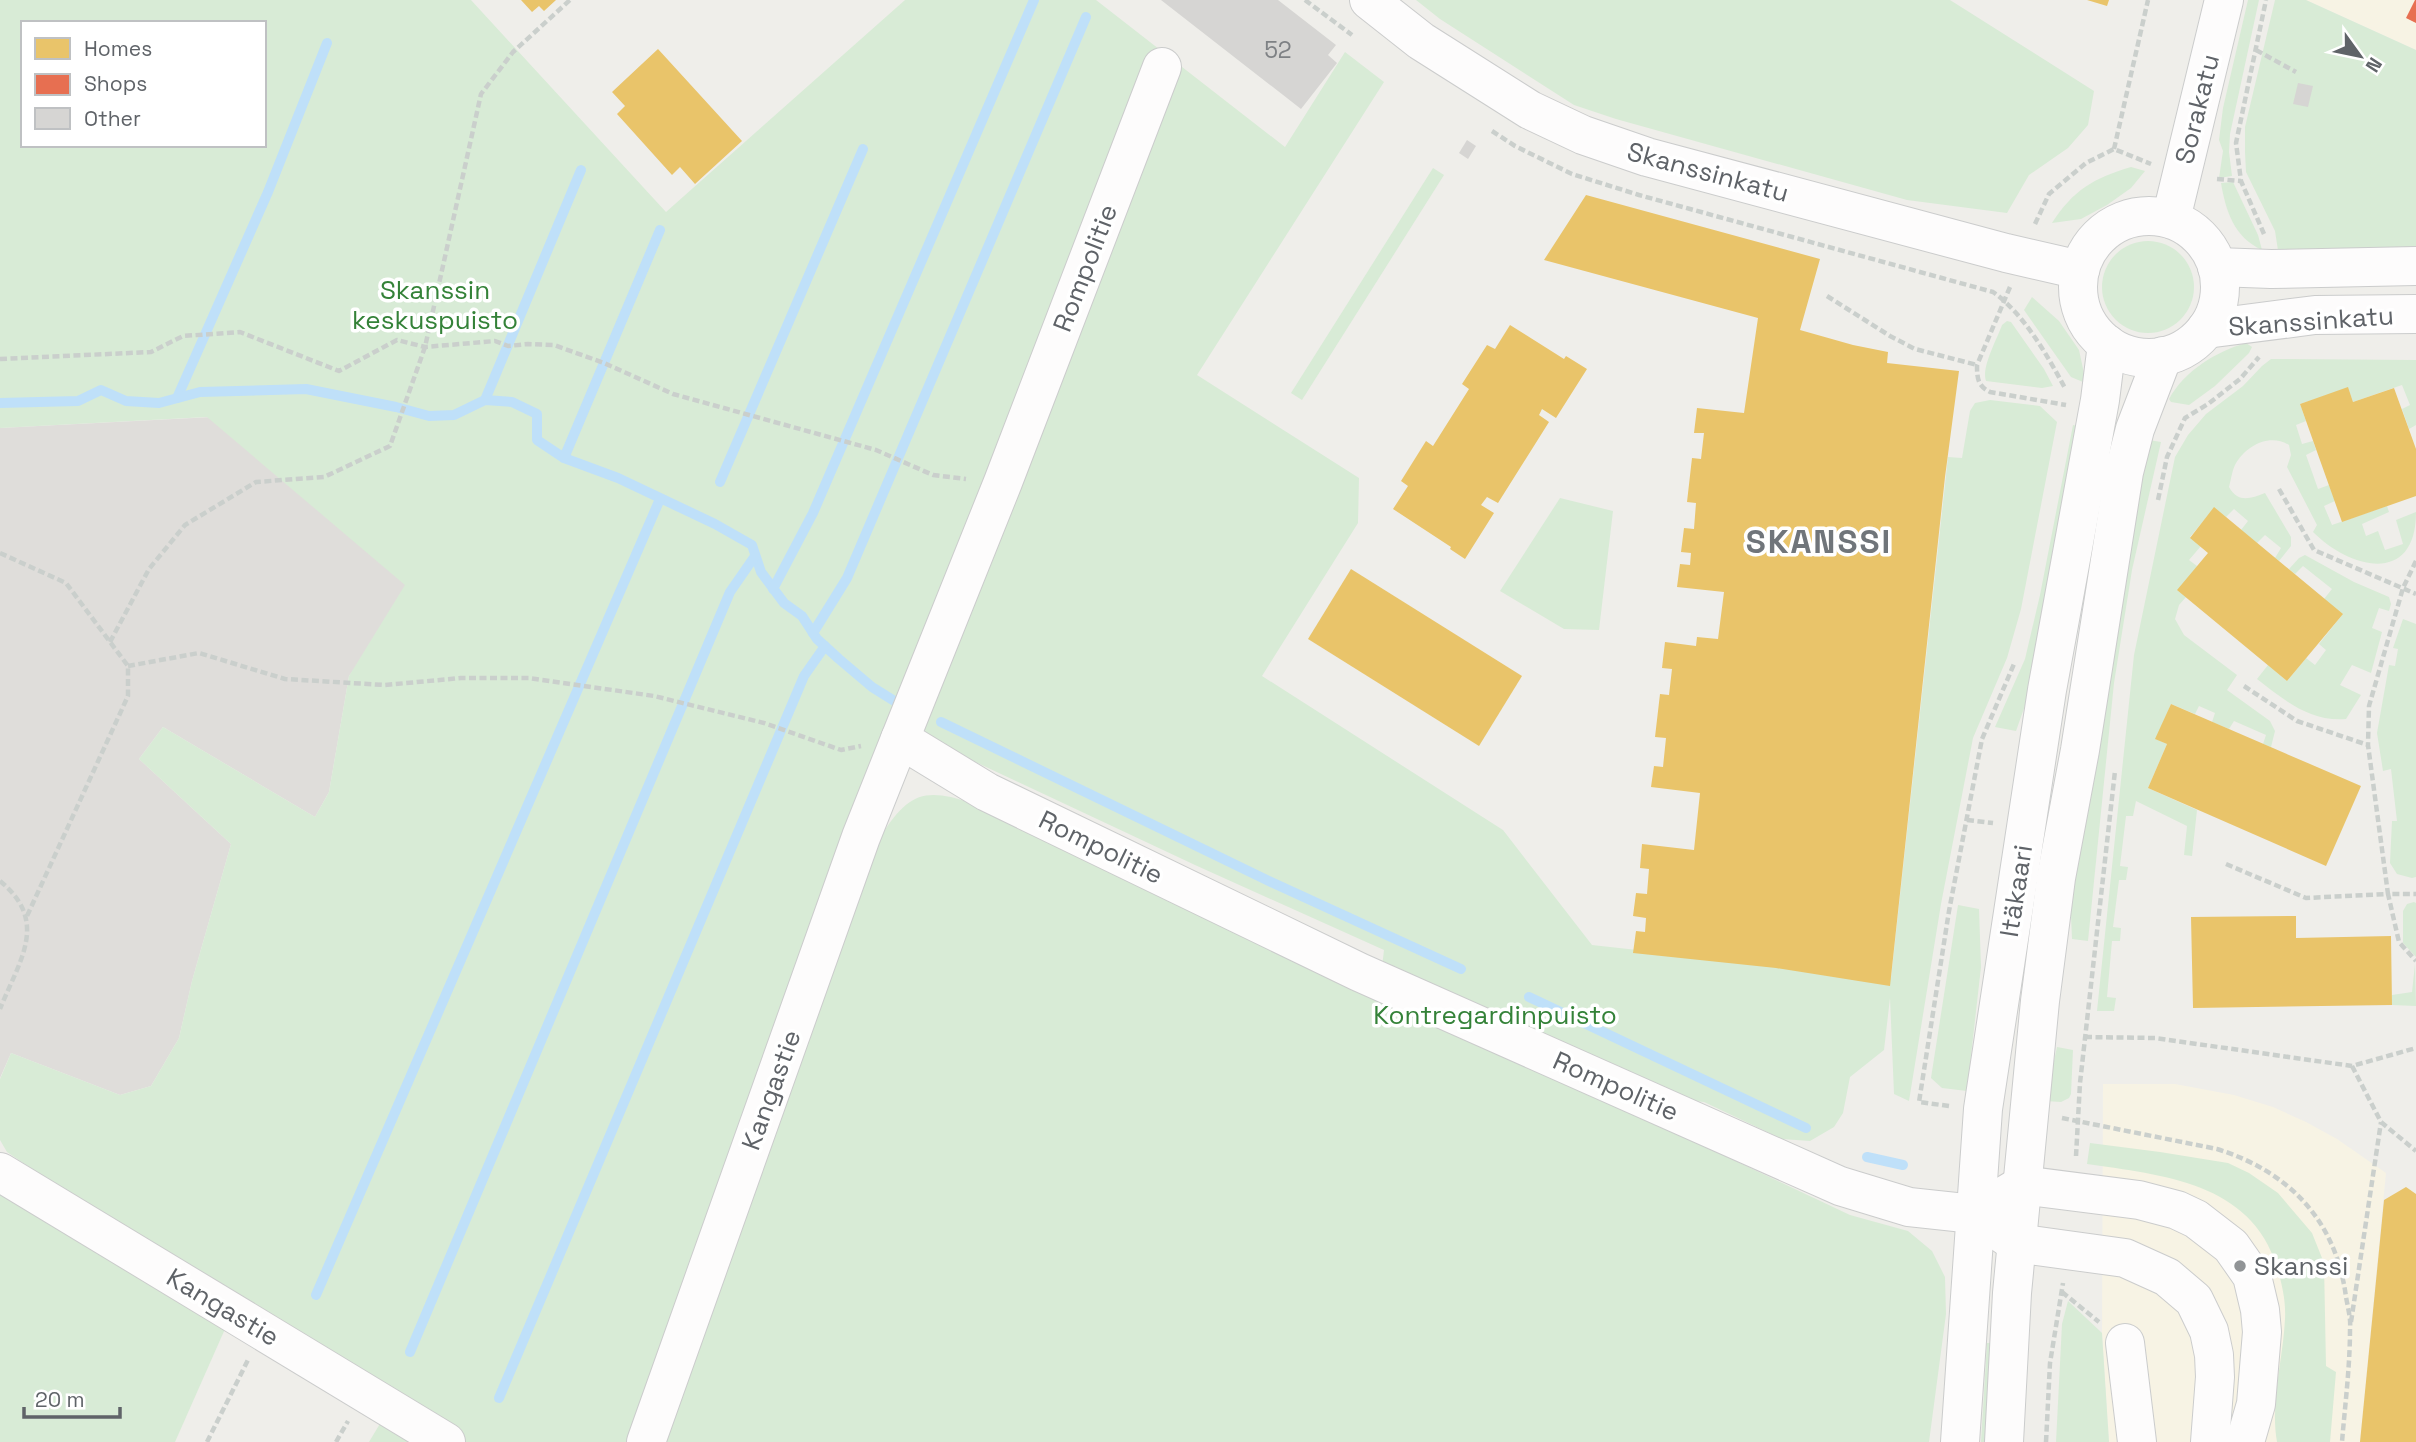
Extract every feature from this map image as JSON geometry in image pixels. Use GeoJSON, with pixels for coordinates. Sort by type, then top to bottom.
{"type":"FeatureCollection","features":[{"type":"Feature","properties":{"kind":"street","name":"Skanssinkatu"},"geometry":{"type":"LineString","coordinates":[[1368,0],[1422,41],[1530,110],[1583,135],[1647,157],[2006,253],[2080,270]]}},
{"type":"Feature","properties":{"kind":"street","name":"Sorakatu"},"geometry":{"type":"LineString","coordinates":[[2171,219],[2224,0]]}},
{"type":"Feature","properties":{"kind":"street","name":"Rompolitie"},"geometry":{"type":"LineString","coordinates":[[1162,67],[1003,482],[900,739],[987,792],[1359,972],[1840,1186],[1909,1207],[1974,1214]]}},
{"type":"Feature","properties":{"kind":"street"},"geometry":{"type":"LineString","coordinates":[[2157,216],[2187,226],[2211,251],[2217,267],[2219,299],[2214,315],[2206,329],[2187,347],[2163,356],[2134,356],[2107,344],[2095,334],[2086,320],[2078,290],[2080,270],[2091,246],[2113,225],[2126,219],[2157,216]]}},
{"type":"Feature","properties":{"kind":"street","name":"Skanssinkatu"},"geometry":{"type":"LineString","coordinates":[[2217,267],[2416,266]]}},
{"type":"Feature","properties":{"kind":"street","name":"Skanssinkatu"},"geometry":{"type":"LineString","coordinates":[[2206,329],[2315,315],[2416,314]]}},
{"type":"Feature","properties":{"kind":"street","name":"Itäkaari"},"geometry":{"type":"LineString","coordinates":[[1960,1442],[1983,1109],[2047,690],[2100,400],[2107,344]]}},
{"type":"Feature","properties":{"kind":"street","name":"Itäkaari"},"geometry":{"type":"LineString","coordinates":[[2004,1442],[2011,1293],[2040,1001],[2056,878],[2080,750],[2124,472],[2135,429],[2163,356]]}},
{"type":"Feature","properties":{"kind":"street","name":"Kangastie"},"geometry":{"type":"LineString","coordinates":[[646,1442],[861,837],[900,739]]}},
{"type":"Feature","properties":{"kind":"street","name":"Kangastie"},"geometry":{"type":"LineString","coordinates":[[0,1172],[446,1442]]}},
{"type":"Feature","properties":{"kind":"street"},"geometry":{"type":"LineString","coordinates":[[2210,1442],[2216,1377],[2214,1355],[2209,1331],[2193,1300],[2167,1277],[2144,1265],[2124,1258],[2016,1244],[1974,1214],[2022,1185],[2074,1191],[2138,1200],[2177,1210],[2196,1219],[2231,1246],[2252,1276],[2262,1332],[2256,1404],[2245,1442]]}},
{"type":"Feature","properties":{"kind":"street"},"geometry":{"type":"LineString","coordinates":[[2125,1343],[2137,1442]]}},
{"type":"Feature","properties":{"kind":"street"},"geometry":{"type":"LineString","coordinates":[[2256,1404],[2266,1442]]}},
{"type":"Feature","properties":{"kind":"path"},"geometry":{"type":"LineString","coordinates":[[110,642],[149,569],[186,525],[256,482],[324,477],[390,446],[425,347],[481,94],[513,52],[570,0]]}},
{"type":"Feature","properties":{"kind":"path"},"geometry":{"type":"LineString","coordinates":[[2114,149],[2148,0]]}},
{"type":"Feature","properties":{"kind":"path"},"geometry":{"type":"LineString","coordinates":[[2266,0],[2236,143],[2241,181],[2256,219],[2272,248],[2271,268]]}},
{"type":"Feature","properties":{"kind":"path"},"geometry":{"type":"LineString","coordinates":[[2256,50],[2296,72]]}},
{"type":"Feature","properties":{"kind":"path"},"geometry":{"type":"LineString","coordinates":[[2067,405],[1990,392],[1982,388],[1977,379],[1977,365],[2005,301],[2021,255],[2049,194],[2086,163],[2114,149],[2181,176],[2241,181]]}},
{"type":"Feature","properties":{"kind":"path"},"geometry":{"type":"LineString","coordinates":[[1827,296],[1915,349],[1977,365]]}},
{"type":"Feature","properties":{"kind":"path"},"geometry":{"type":"LineString","coordinates":[[2157,508],[2167,457],[2185,418],[2240,379],[2266,349],[2268,320]]}},
{"type":"Feature","properties":{"kind":"path"},"geometry":{"type":"LineString","coordinates":[[0,359],[151,352],[183,336],[240,332],[339,371],[397,340],[425,347],[495,341],[509,346],[554,345],[604,363],[673,394],[876,450],[933,475],[1003,482]]}},
{"type":"Feature","properties":{"kind":"path"},"geometry":{"type":"LineString","coordinates":[[2066,416],[2067,393]]}},
{"type":"Feature","properties":{"kind":"path"},"geometry":{"type":"LineString","coordinates":[[2279,489],[2314,550],[2416,594]]}},
{"type":"Feature","properties":{"kind":"path"},"geometry":{"type":"LineString","coordinates":[[0,553],[66,583],[128,666],[128,696],[27,916],[28,938],[0,1010]]}},
{"type":"Feature","properties":{"kind":"path"},"geometry":{"type":"LineString","coordinates":[[2416,561],[2403,589],[2369,706],[2368,745],[2388,894],[2399,942],[2416,961]]}},
{"type":"Feature","properties":{"kind":"path"},"geometry":{"type":"LineString","coordinates":[[128,666],[199,653],[285,679],[385,685],[461,678],[529,678],[654,696],[764,723],[841,750],[900,739]]}},
{"type":"Feature","properties":{"kind":"path"},"geometry":{"type":"LineString","coordinates":[[1919,1102],[1949,911],[1982,739],[2017,655]]}},
{"type":"Feature","properties":{"kind":"path"},"geometry":{"type":"LineString","coordinates":[[2244,685],[2297,721],[2368,745]]}},
{"type":"Feature","properties":{"kind":"path"},"geometry":{"type":"LineString","coordinates":[[2074,1191],[2079,1095],[2116,758]]}},
{"type":"Feature","properties":{"kind":"path"},"geometry":{"type":"LineString","coordinates":[[1966,820],[1994,823]]}},
{"type":"Feature","properties":{"kind":"path"},"geometry":{"type":"LineString","coordinates":[[2227,864],[2306,898],[2416,894]]}},
{"type":"Feature","properties":{"kind":"path"},"geometry":{"type":"LineString","coordinates":[[0,881],[11,891],[27,916]]}},
{"type":"Feature","properties":{"kind":"path"},"geometry":{"type":"LineString","coordinates":[[2081,984],[2091,984]]}},
{"type":"Feature","properties":{"kind":"path"},"geometry":{"type":"LineString","coordinates":[[2085,1037],[2155,1038],[2352,1066],[2416,1048]]}},
{"type":"Feature","properties":{"kind":"path"},"geometry":{"type":"LineString","coordinates":[[2352,1066],[2381,1122],[2416,1152]]}},
{"type":"Feature","properties":{"kind":"path"},"geometry":{"type":"LineString","coordinates":[[2351,1327],[2381,1122]]}},
{"type":"Feature","properties":{"kind":"path"},"geometry":{"type":"LineString","coordinates":[[2046,1442],[2050,1363],[2068,1251]]}},
{"type":"Feature","properties":{"kind":"path"},"geometry":{"type":"LineString","coordinates":[[2062,1292],[2125,1343]]}},
{"type":"Feature","properties":{"kind":"path"},"geometry":{"type":"LineString","coordinates":[[207,1442],[262,1331]]}},
{"type":"Feature","properties":{"kind":"shaded area"},"geometry":{"type":"Polygon","coordinates":[[[2306,0],[2416,0],[2416,50],[2306,0]]]}},
{"type":"Feature","properties":{"kind":"shaded area"},"geometry":{"type":"Polygon","coordinates":[[[308,412],[461,529],[349,676],[329,792],[315,817],[163,727],[139,759],[231,844],[192,981],[179,1038],[151,1086],[120,1095],[11,1053],[0,1078],[0,428],[308,412]]]}},
{"type":"Feature","properties":{"kind":"shaded area","name":"Skanssi"},"geometry":{"type":"Polygon","coordinates":[[[2103,1084],[2175,1084],[2234,1095],[2273,1107],[2337,1139],[2386,1173],[2360,1442],[2109,1442],[2102,1333],[2103,1084]]]}},
{"type":"Feature","properties":{"kind":"green space"},"geometry":{"type":"Polygon","coordinates":[[[0,0],[471,0],[666,212],[905,0],[1096,0],[1285,147],[1345,52],[1384,82],[1197,375],[1359,478],[1358,523],[1262,676],[1503,830],[1592,945],[1891,978],[1948,457],[1962,458],[1970,411],[1975,403],[1990,400],[2040,406],[2057,422],[2021,609],[2007,658],[1973,738],[1941,904],[1909,1101],[1894,1094],[1890,998],[1884,1050],[1850,1077],[1843,1113],[1834,1127],[1810,1141],[1782,1139],[1704,1102],[1664,1098],[1621,1107],[1850,1215],[1908,1231],[1932,1251],[1945,1277],[1946,1314],[1929,1442],[656,1442],[881,836],[909,802],[919,797],[941,795],[972,803],[1379,993],[1384,950],[952,751],[888,746],[629,1442],[465,1442],[182,1271],[7,1152],[0,1140],[0,1079],[11,1053],[120,1095],[151,1086],[179,1038],[192,981],[231,844],[139,759],[163,727],[315,817],[329,792],[349,676],[405,585],[207,417],[0,428],[0,0]]]}},
{"type":"Feature","properties":{"kind":"green space"},"geometry":{"type":"Polygon","coordinates":[[[1416,0],[1950,0],[2094,91],[2088,125],[2068,148],[2029,175],[2007,213],[1907,200],[1574,105],[1440,19],[1416,0]]]}},
{"type":"Feature","properties":{"kind":"green space"},"geometry":{"type":"Polygon","coordinates":[[[2248,0],[2259,0],[2230,134],[2232,176],[2219,178],[2223,151],[2219,140],[2223,108],[2248,0]]]}},
{"type":"Feature","properties":{"kind":"green space"},"geometry":{"type":"Polygon","coordinates":[[[2275,0],[2306,0],[2416,50],[2416,257],[2279,257],[2275,231],[2246,172],[2245,152],[2245,127],[2275,0]]]}},
{"type":"Feature","properties":{"kind":"green space"},"geometry":{"type":"Polygon","coordinates":[[[2131,167],[2145,171],[2131,188],[2081,219],[2052,223],[2076,194],[2095,181],[2131,167]]]}},
{"type":"Feature","properties":{"kind":"green space"},"geometry":{"type":"Polygon","coordinates":[[[1433,168],[1444,175],[1302,400],[1291,393],[1433,168]]]}},
{"type":"Feature","properties":{"kind":"green space"},"geometry":{"type":"Polygon","coordinates":[[[2233,182],[2258,235],[2262,250],[2244,238],[2229,214],[2221,183],[2233,182]]]}},
{"type":"Feature","properties":{"kind":"green space"},"geometry":{"type":"Polygon","coordinates":[[[2148,241],[2165,245],[2180,255],[2190,270],[2194,287],[2190,304],[2180,319],[2165,329],[2148,333],[2131,329],[2116,319],[2106,304],[2102,287],[2106,270],[2116,255],[2131,245],[2148,241]]]}},
{"type":"Feature","properties":{"kind":"green space"},"geometry":{"type":"Polygon","coordinates":[[[2032,297],[2059,321],[2079,350],[2085,378],[2083,382],[2071,377],[2024,310],[2032,297]]]}},
{"type":"Feature","properties":{"kind":"green space"},"geometry":{"type":"Polygon","coordinates":[[[2007,321],[2011,322],[2053,386],[2042,388],[1986,381],[1990,353],[2002,325],[2007,321]]]}},
{"type":"Feature","properties":{"kind":"green space"},"geometry":{"type":"Polygon","coordinates":[[[2246,343],[2252,347],[2249,353],[2215,386],[2189,405],[2171,402],[2169,399],[2175,389],[2192,371],[2224,351],[2246,343]]]}},
{"type":"Feature","properties":{"kind":"green space"},"geometry":{"type":"Polygon","coordinates":[[[2271,359],[2416,360],[2416,425],[2409,429],[2402,409],[2410,405],[2402,385],[2353,402],[2348,388],[2300,404],[2306,421],[2296,425],[2302,444],[2313,441],[2316,450],[2306,455],[2318,489],[2329,485],[2335,501],[2324,506],[2332,525],[2387,506],[2389,512],[2362,524],[2366,536],[2378,531],[2385,550],[2403,544],[2396,520],[2416,512],[2413,536],[2405,552],[2393,561],[2378,564],[2345,555],[2313,532],[2317,525],[2287,467],[2291,455],[2289,445],[2274,440],[2259,443],[2245,452],[2234,467],[2229,487],[2240,498],[2265,493],[2291,537],[2291,546],[2279,561],[2275,558],[2281,548],[2265,535],[2257,543],[2241,530],[2248,521],[2234,509],[2226,517],[2214,508],[2190,537],[2201,546],[2189,560],[2197,566],[2175,619],[2184,635],[2237,675],[2227,690],[2270,721],[2275,731],[2271,747],[2263,744],[2266,735],[2234,721],[2229,729],[2212,722],[2215,713],[2199,706],[2195,714],[2171,704],[2156,739],[2167,744],[2148,788],[2197,810],[2192,856],[2184,855],[2187,826],[2136,801],[2133,816],[2126,816],[2120,866],[2128,867],[2126,880],[2119,880],[2113,927],[2121,928],[2120,941],[2112,941],[2107,997],[2116,998],[2114,1011],[2097,1011],[2134,655],[2175,457],[2188,435],[2206,414],[2243,386],[2271,359]]]}},
{"type":"Feature","properties":{"kind":"green space"},"geometry":{"type":"Polygon","coordinates":[[[2073,425],[2086,428],[2040,663],[2016,731],[1995,727],[2025,659],[2073,425]]]}},
{"type":"Feature","properties":{"kind":"green space"},"geometry":{"type":"Polygon","coordinates":[[[2143,439],[2161,442],[2132,570],[2114,683],[2088,941],[2072,939],[2069,869],[2143,439]]]}},
{"type":"Feature","properties":{"kind":"green space"},"geometry":{"type":"Polygon","coordinates":[[[1560,498],[1613,511],[1599,630],[1564,629],[1500,591],[1560,498]]]}},
{"type":"Feature","properties":{"kind":"green space"},"geometry":{"type":"Polygon","coordinates":[[[2305,555],[2354,582],[2389,597],[2391,604],[2389,611],[2379,608],[2372,628],[2382,632],[2371,673],[2352,665],[2340,685],[2361,695],[2346,719],[2309,713],[2288,702],[2257,679],[2268,665],[2287,681],[2306,658],[2315,665],[2326,650],[2319,644],[2342,615],[2324,599],[2332,589],[2303,566],[2295,574],[2289,569],[2305,555]]]}},
{"type":"Feature","properties":{"kind":"green space"},"geometry":{"type":"Polygon","coordinates":[[[2403,619],[2416,624],[2416,877],[2412,878],[2397,874],[2390,863],[2392,821],[2397,821],[2391,769],[2383,771],[2377,733],[2389,665],[2395,666],[2398,649],[2393,648],[2403,619]]]}},
{"type":"Feature","properties":{"kind":"green space"},"geometry":{"type":"Polygon","coordinates":[[[2414,902],[2416,957],[2403,943],[2403,911],[2407,904],[2414,902]]]}},
{"type":"Feature","properties":{"kind":"green space"},"geometry":{"type":"Polygon","coordinates":[[[1958,905],[1979,909],[1981,967],[1967,1091],[1942,1088],[1931,1078],[1958,905]]]}},
{"type":"Feature","properties":{"kind":"green space"},"geometry":{"type":"Polygon","coordinates":[[[2415,964],[2416,1006],[2392,1005],[2392,995],[2412,992],[2415,964]]]}},
{"type":"Feature","properties":{"kind":"green space"},"geometry":{"type":"Polygon","coordinates":[[[2057,1047],[2073,1050],[2071,1094],[2061,1102],[2045,1101],[2057,1047]]]}},
{"type":"Feature","properties":{"kind":"green space"},"geometry":{"type":"Polygon","coordinates":[[[2090,1143],[2228,1163],[2249,1173],[2278,1193],[2312,1233],[2324,1263],[2326,1366],[2336,1372],[2330,1442],[2277,1442],[2275,1412],[2284,1334],[2284,1299],[2277,1267],[2264,1239],[2247,1217],[2225,1200],[2173,1179],[2087,1164],[2090,1143]]]}},
{"type":"Feature","properties":{"kind":"green space"},"geometry":{"type":"Polygon","coordinates":[[[0,1194],[225,1329],[175,1442],[0,1442],[0,1194]]]}},
{"type":"Feature","properties":{"kind":"green space"},"geometry":{"type":"Polygon","coordinates":[[[2068,1301],[2102,1333],[2109,1442],[2056,1442],[2062,1324],[2068,1301]]]}},
{"type":"Feature","properties":{"kind":"green space"},"geometry":{"type":"Polygon","coordinates":[[[1987,1343],[1995,1343],[1989,1442],[1981,1442],[1987,1343]]]}},
{"type":"Feature","properties":{"kind":"green space"},"geometry":{"type":"Polygon","coordinates":[[[381,1422],[417,1442],[369,1442],[381,1422]]]}},
{"type":"Feature","properties":{"kind":"building: Homes"},"geometry":{"type":"Polygon","coordinates":[[[521,0],[556,0],[544,11],[539,6],[532,12],[521,0]]]}},
{"type":"Feature","properties":{"kind":"building: Homes"},"geometry":{"type":"Polygon","coordinates":[[[2087,0],[2109,0],[2107,6],[2087,0]]]}},
{"type":"Feature","properties":{"kind":"building: Homes"},"geometry":{"type":"Polygon","coordinates":[[[658,49],[742,141],[695,184],[680,167],[672,175],[617,114],[625,106],[612,92],[658,49]]]}},
{"type":"Feature","properties":{"kind":"building: Homes"},"geometry":{"type":"Polygon","coordinates":[[[1586,195],[1820,259],[1800,330],[1888,352],[1887,363],[1959,371],[1890,986],[1776,968],[1633,953],[1636,931],[1645,932],[1646,918],[1633,916],[1636,893],[1647,894],[1649,869],[1640,868],[1642,844],[1694,850],[1700,793],[1651,787],[1654,766],[1663,767],[1666,738],[1655,737],[1660,694],[1669,695],[1672,669],[1662,668],[1665,642],[1696,646],[1697,637],[1718,639],[1724,592],[1677,587],[1680,564],[1690,565],[1691,553],[1681,552],[1684,528],[1694,529],[1696,503],[1687,502],[1692,458],[1701,459],[1704,433],[1694,433],[1697,408],[1744,413],[1758,318],[1544,260],[1586,195]]]}},
{"type":"Feature","properties":{"kind":"building: Homes"},"geometry":{"type":"Polygon","coordinates":[[[1510,325],[1564,359],[1566,356],[1587,369],[1556,418],[1542,409],[1539,415],[1549,422],[1498,503],[1487,497],[1481,505],[1494,513],[1465,559],[1393,509],[1408,486],[1401,481],[1426,441],[1433,446],[1469,389],[1462,384],[1487,345],[1495,349],[1510,325]]]}},
{"type":"Feature","properties":{"kind":"building: Homes"},"geometry":{"type":"Polygon","coordinates":[[[2348,387],[2353,402],[2394,388],[2416,449],[2416,496],[2342,522],[2300,404],[2348,387]]]}},
{"type":"Feature","properties":{"kind":"building: Homes"},"geometry":{"type":"Polygon","coordinates":[[[2214,507],[2343,614],[2287,681],[2177,590],[2208,553],[2190,538],[2214,507]]]}},
{"type":"Feature","properties":{"kind":"building: Homes"},"geometry":{"type":"Polygon","coordinates":[[[1351,569],[1522,676],[1479,746],[1308,639],[1351,569]]]}},
{"type":"Feature","properties":{"kind":"building: Homes"},"geometry":{"type":"Polygon","coordinates":[[[2171,704],[2361,786],[2326,866],[2148,788],[2167,744],[2155,739],[2171,704]]]}},
{"type":"Feature","properties":{"kind":"building: Homes"},"geometry":{"type":"Polygon","coordinates":[[[2296,916],[2296,938],[2391,936],[2392,1005],[2193,1008],[2191,917],[2296,916]]]}},
{"type":"Feature","properties":{"kind":"building: Homes"},"geometry":{"type":"Polygon","coordinates":[[[2406,1187],[2416,1194],[2416,1442],[2360,1442],[2384,1200],[2406,1187]]]}},
{"type":"Feature","properties":{"kind":"building: Shops"},"geometry":{"type":"Polygon","coordinates":[[[2416,0],[2416,23],[2406,18],[2416,0]]]}},
{"type":"Feature","properties":{"kind":"building: Other"},"geometry":{"type":"Polygon","coordinates":[[[1161,0],[1278,0],[1336,45],[1328,55],[1337,63],[1301,109],[1161,0]]]}},
{"type":"Feature","properties":{"kind":"building: Other"},"geometry":{"type":"Polygon","coordinates":[[[2298,83],[2313,86],[2308,107],[2293,104],[2298,83]]]}},
{"type":"Feature","properties":{"kind":"building: Other"},"geometry":{"type":"Polygon","coordinates":[[[1467,140],[1476,146],[1468,159],[1459,153],[1467,140]]]}},
{"type":"Feature","properties":{"kind":"waterway"},"geometry":{"type":"LineString","coordinates":[[773,589],[813,513],[1034,0]]}},
{"type":"Feature","properties":{"kind":"waterway"},"geometry":{"type":"LineString","coordinates":[[813,633],[847,578],[1086,17]]}},
{"type":"Feature","properties":{"kind":"waterway"},"geometry":{"type":"LineString","coordinates":[[177,398],[268,192],[327,43]]}},
{"type":"Feature","properties":{"kind":"waterway"},"geometry":{"type":"LineString","coordinates":[[720,482],[863,149]]}},
{"type":"Feature","properties":{"kind":"waterway"},"geometry":{"type":"LineString","coordinates":[[485,400],[581,170]]}},
{"type":"Feature","properties":{"kind":"waterway"},"geometry":{"type":"LineString","coordinates":[[564,458],[660,230]]}},
{"type":"Feature","properties":{"kind":"waterway"},"geometry":{"type":"LineString","coordinates":[[0,403],[78,401],[101,390],[126,401],[159,403],[200,392],[306,389],[429,416],[454,415],[485,400],[512,402],[537,414],[537,440],[564,458],[618,478],[715,524],[752,545],[761,572],[784,603],[802,616],[817,639],[872,687],[896,702]]}},
{"type":"Feature","properties":{"kind":"waterway"},"geometry":{"type":"LineString","coordinates":[[316,1295],[660,499]]}},
{"type":"Feature","properties":{"kind":"waterway"},"geometry":{"type":"LineString","coordinates":[[410,1352],[730,592],[755,556]]}},
{"type":"Feature","properties":{"kind":"waterway"},"geometry":{"type":"LineString","coordinates":[[499,1398],[804,676],[825,646]]}},
{"type":"Feature","properties":{"kind":"waterway"},"geometry":{"type":"LineString","coordinates":[[941,722],[1271,882],[1461,969]]}},
{"type":"Feature","properties":{"kind":"waterway"},"geometry":{"type":"LineString","coordinates":[[1529,997],[1806,1128]]}},
{"type":"Feature","properties":{"kind":"waterway"},"geometry":{"type":"LineString","coordinates":[[1867,1157],[1903,1165]]}},
{"type":"Feature","properties":{"kind":"place","name":"Skanssi"},"geometry":{"type":"Point","coordinates":[2240,1266]}},
{"type":"Feature","properties":{"kind":"district","name":"SKANSSI"},"geometry":{"type":"Point","coordinates":[1819,542]}},
{"type":"Feature","properties":{"kind":"park label","name":"Skanssin keskuspuisto"},"geometry":{"type":"Point","coordinates":[435,305]}},
{"type":"Feature","properties":{"kind":"park label","name":"Kontregardinpuisto"},"geometry":{"type":"Point","coordinates":[1495,1015]}}]}
